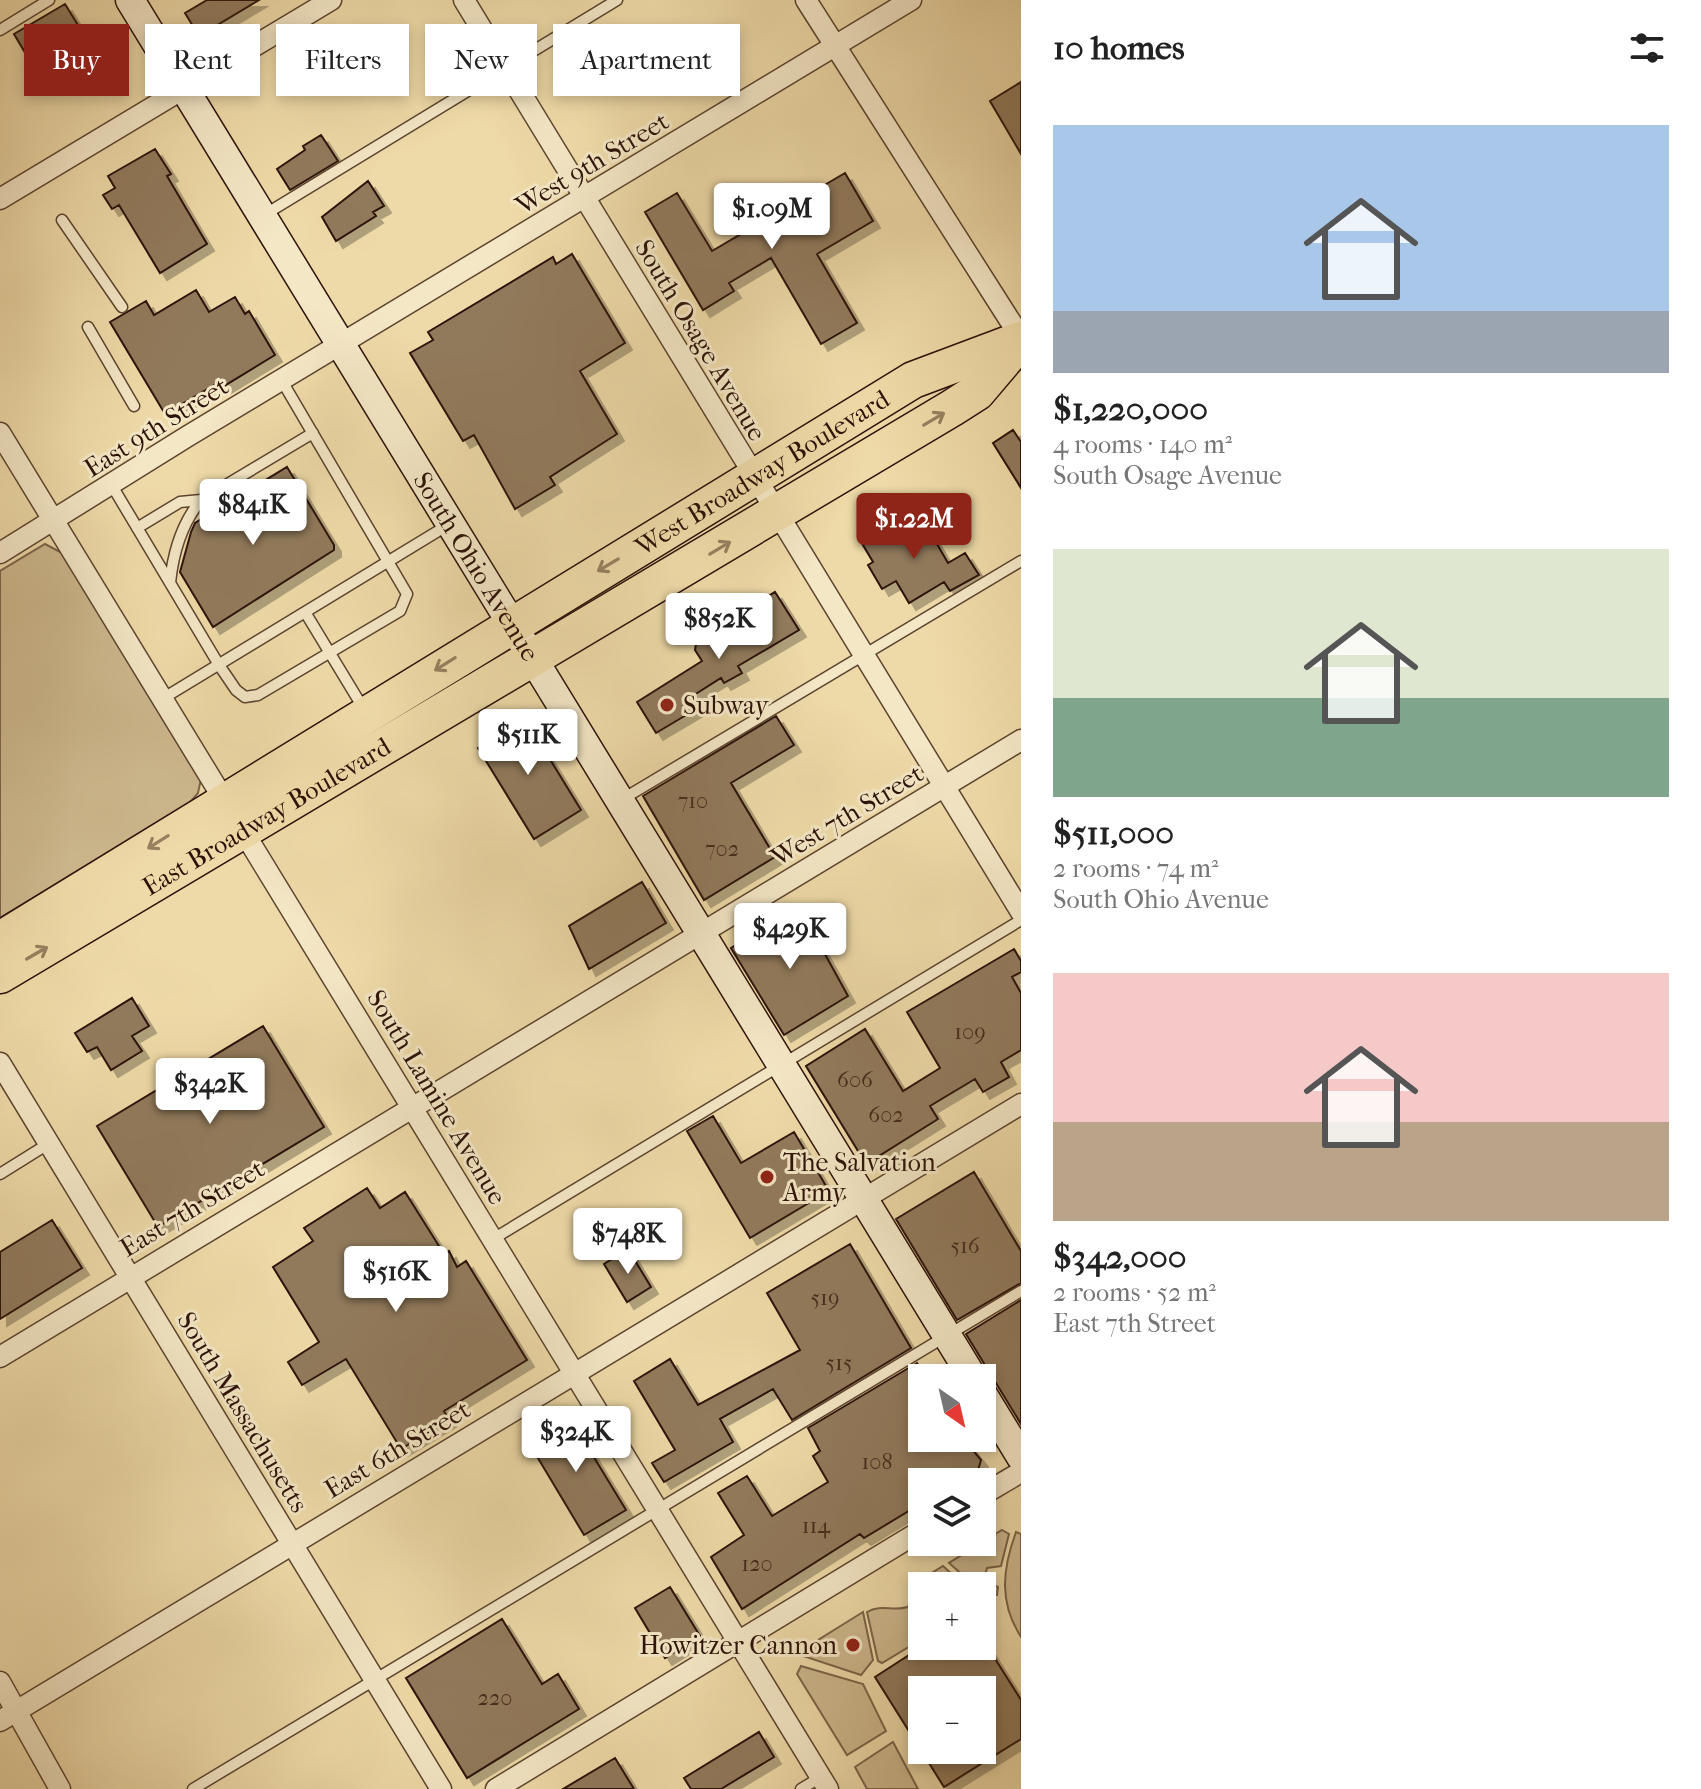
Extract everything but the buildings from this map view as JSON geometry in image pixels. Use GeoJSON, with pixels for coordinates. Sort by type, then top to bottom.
{"type":"FeatureCollection","features":[{"type":"Feature","properties":{"kind":"highway","name":"West Broadway Boulevard"},"geometry":{"type":"LineString","coordinates":[[511,623],[913,380],[1021,339]]}},
{"type":"Feature","properties":{"kind":"highway","name":"West Broadway Boulevard"},"geometry":{"type":"LineString","coordinates":[[533,660],[977,392],[1021,339]]}},
{"type":"Feature","properties":{"kind":"highway","name":"East Broadway Boulevard"},"geometry":{"type":"LineString","coordinates":[[0,940],[511,623]]}},
{"type":"Feature","properties":{"kind":"highway","name":"East Broadway Boulevard"},"geometry":{"type":"LineString","coordinates":[[0,975],[533,660]]}},
{"type":"Feature","properties":{"kind":"main road","name":"South Ohio Avenue"},"geometry":{"type":"LineString","coordinates":[[130,0],[145,25]]}},
{"type":"Feature","properties":{"kind":"main road","name":"South Ohio Avenue"},"geometry":{"type":"LineString","coordinates":[[188,96],[964,1364]]}},
{"type":"Feature","properties":{"kind":"main road"},"geometry":{"type":"LineString","coordinates":[[996,1416],[1021,1457]]}},
{"type":"Feature","properties":{"kind":"street"},"geometry":{"type":"LineString","coordinates":[[260,42],[331,0]]}},
{"type":"Feature","properties":{"kind":"street","name":"South Osage Avenue"},"geometry":{"type":"LineString","coordinates":[[464,0],[478,24]]}},
{"type":"Feature","properties":{"kind":"street"},"geometry":{"type":"LineString","coordinates":[[806,0],[1021,339]]}},
{"type":"Feature","properties":{"kind":"street","name":"West 9th Street"},"geometry":{"type":"LineString","coordinates":[[341,345],[911,0]]}},
{"type":"Feature","properties":{"kind":"street"},"geometry":{"type":"LineString","coordinates":[[0,199],[170,96]]}},
{"type":"Feature","properties":{"kind":"street","name":"South Osage Avenue"},"geometry":{"type":"LineString","coordinates":[[522,96],[1021,912]]}},
{"type":"Feature","properties":{"kind":"street","name":"East 9th Street"},"geometry":{"type":"LineString","coordinates":[[0,553],[341,345]]}},
{"type":"Feature","properties":{"kind":"street","name":"South Lamine Avenue"},"geometry":{"type":"LineString","coordinates":[[0,433],[824,1783]]}},
{"type":"Feature","properties":{"kind":"street","name":"West 7th Street"},"geometry":{"type":"LineString","coordinates":[[701,934],[1021,740]]}},
{"type":"Feature","properties":{"kind":"street","name":"East 7th Street"},"geometry":{"type":"LineString","coordinates":[[0,1357],[129,1276],[701,934]]}},
{"type":"Feature","properties":{"kind":"street","name":"South Massachusetts"},"geometry":{"type":"LineString","coordinates":[[0,1063],[441,1789]]}},
{"type":"Feature","properties":{"kind":"street","name":"East 6th Street"},"geometry":{"type":"LineString","coordinates":[[9,1716],[1021,1104]]}},
{"type":"Feature","properties":{"kind":"street"},"geometry":{"type":"LineString","coordinates":[[996,1487],[1021,1472]]}},
{"type":"Feature","properties":{"kind":"street"},"geometry":{"type":"LineString","coordinates":[[496,1789],[908,1538]]}},
{"type":"Feature","properties":{"kind":"street"},"geometry":{"type":"LineString","coordinates":[[0,1682],[9,1716],[60,1789]]}},
{"type":"Feature","properties":{"kind":"lane"},"geometry":{"type":"LineString","coordinates":[[0,30],[49,0]]}},
{"type":"Feature","properties":{"kind":"lane"},"geometry":{"type":"LineString","coordinates":[[537,47],[617,0]]}},
{"type":"Feature","properties":{"kind":"lane"},"geometry":{"type":"LineString","coordinates":[[262,216],[457,96]]}},
{"type":"Feature","properties":{"kind":"lane"},"geometry":{"type":"LineString","coordinates":[[62,220],[122,307]]}},
{"type":"Feature","properties":{"kind":"lane"},"geometry":{"type":"LineString","coordinates":[[88,327],[134,406]]}},
{"type":"Feature","properties":{"kind":"lane"},"geometry":{"type":"LineString","coordinates":[[111,484],[219,665],[236,690],[245,697],[258,695],[400,611],[407,594],[282,381]]}},
{"type":"Feature","properties":{"kind":"lane"},"geometry":{"type":"LineString","coordinates":[[170,583],[183,531],[189,515],[201,500],[313,433]]}},
{"type":"Feature","properties":{"kind":"lane"},"geometry":{"type":"LineString","coordinates":[[137,528],[180,502],[201,500]]}},
{"type":"Feature","properties":{"kind":"lane"},"geometry":{"type":"LineString","coordinates":[[162,699],[450,524]]}},
{"type":"Feature","properties":{"kind":"lane"},"geometry":{"type":"LineString","coordinates":[[620,801],[1021,561]]}},
{"type":"Feature","properties":{"kind":"lane"},"geometry":{"type":"LineString","coordinates":[[305,612],[366,713]]}},
{"type":"Feature","properties":{"kind":"lane"},"geometry":{"type":"LineString","coordinates":[[493,1239],[1021,920]]}},
{"type":"Feature","properties":{"kind":"lane"},"geometry":{"type":"LineString","coordinates":[[0,1174],[48,1144]]}},
{"type":"Feature","properties":{"kind":"lane"},"geometry":{"type":"LineString","coordinates":[[193,1789],[1021,1291]]}},
{"type":"Feature","properties":{"kind":"lane"},"geometry":{"type":"LineString","coordinates":[[801,1789],[824,1783]]}},
{"type":"Feature","properties":{"kind":"shaded area"},"geometry":{"type":"Polygon","coordinates":[[[45,544],[66,555],[201,779],[198,793],[187,806],[0,918],[0,571],[45,544]]]}},
{"type":"Feature","properties":{"kind":"shaded area"},"geometry":{"type":"Polygon","coordinates":[[[1002,1530],[1009,1534],[1001,1566],[987,1568],[986,1572],[959,1572],[949,1563],[960,1556],[996,1556],[996,1534],[1002,1530]]]}},
{"type":"Feature","properties":{"kind":"shaded area"},"geometry":{"type":"Polygon","coordinates":[[[1016,1532],[1021,1534],[1021,1637],[1009,1612],[1005,1586],[1016,1532]]]}},
{"type":"Feature","properties":{"kind":"shaded area"},"geometry":{"type":"Polygon","coordinates":[[[943,1566],[950,1572],[933,1572],[943,1566]]]}},
{"type":"Feature","properties":{"kind":"shaded area"},"geometry":{"type":"Polygon","coordinates":[[[908,1607],[908,1647],[882,1663],[878,1661],[867,1612],[878,1608],[908,1607]]]}},
{"type":"Feature","properties":{"kind":"shaded area"},"geometry":{"type":"Polygon","coordinates":[[[863,1612],[873,1660],[861,1675],[800,1655],[802,1650],[863,1612]]]}},
{"type":"Feature","properties":{"kind":"shaded area"},"geometry":{"type":"Polygon","coordinates":[[[801,1666],[863,1684],[886,1731],[847,1755],[797,1674],[801,1666]]]}},
{"type":"Feature","properties":{"kind":"shaded area"},"geometry":{"type":"Polygon","coordinates":[[[893,1742],[918,1789],[867,1789],[855,1767],[893,1742]]]}},
{"type":"Feature","properties":{"kind":"place","name":"Subway"},"geometry":{"type":"Point","coordinates":[667,705]}},
{"type":"Feature","properties":{"kind":"place","name":"The Salvation Army"},"geometry":{"type":"Point","coordinates":[767,1177]}},
{"type":"Feature","properties":{"kind":"place","name":"Howitzer Cannon"},"geometry":{"type":"Point","coordinates":[853,1645]}}]}
